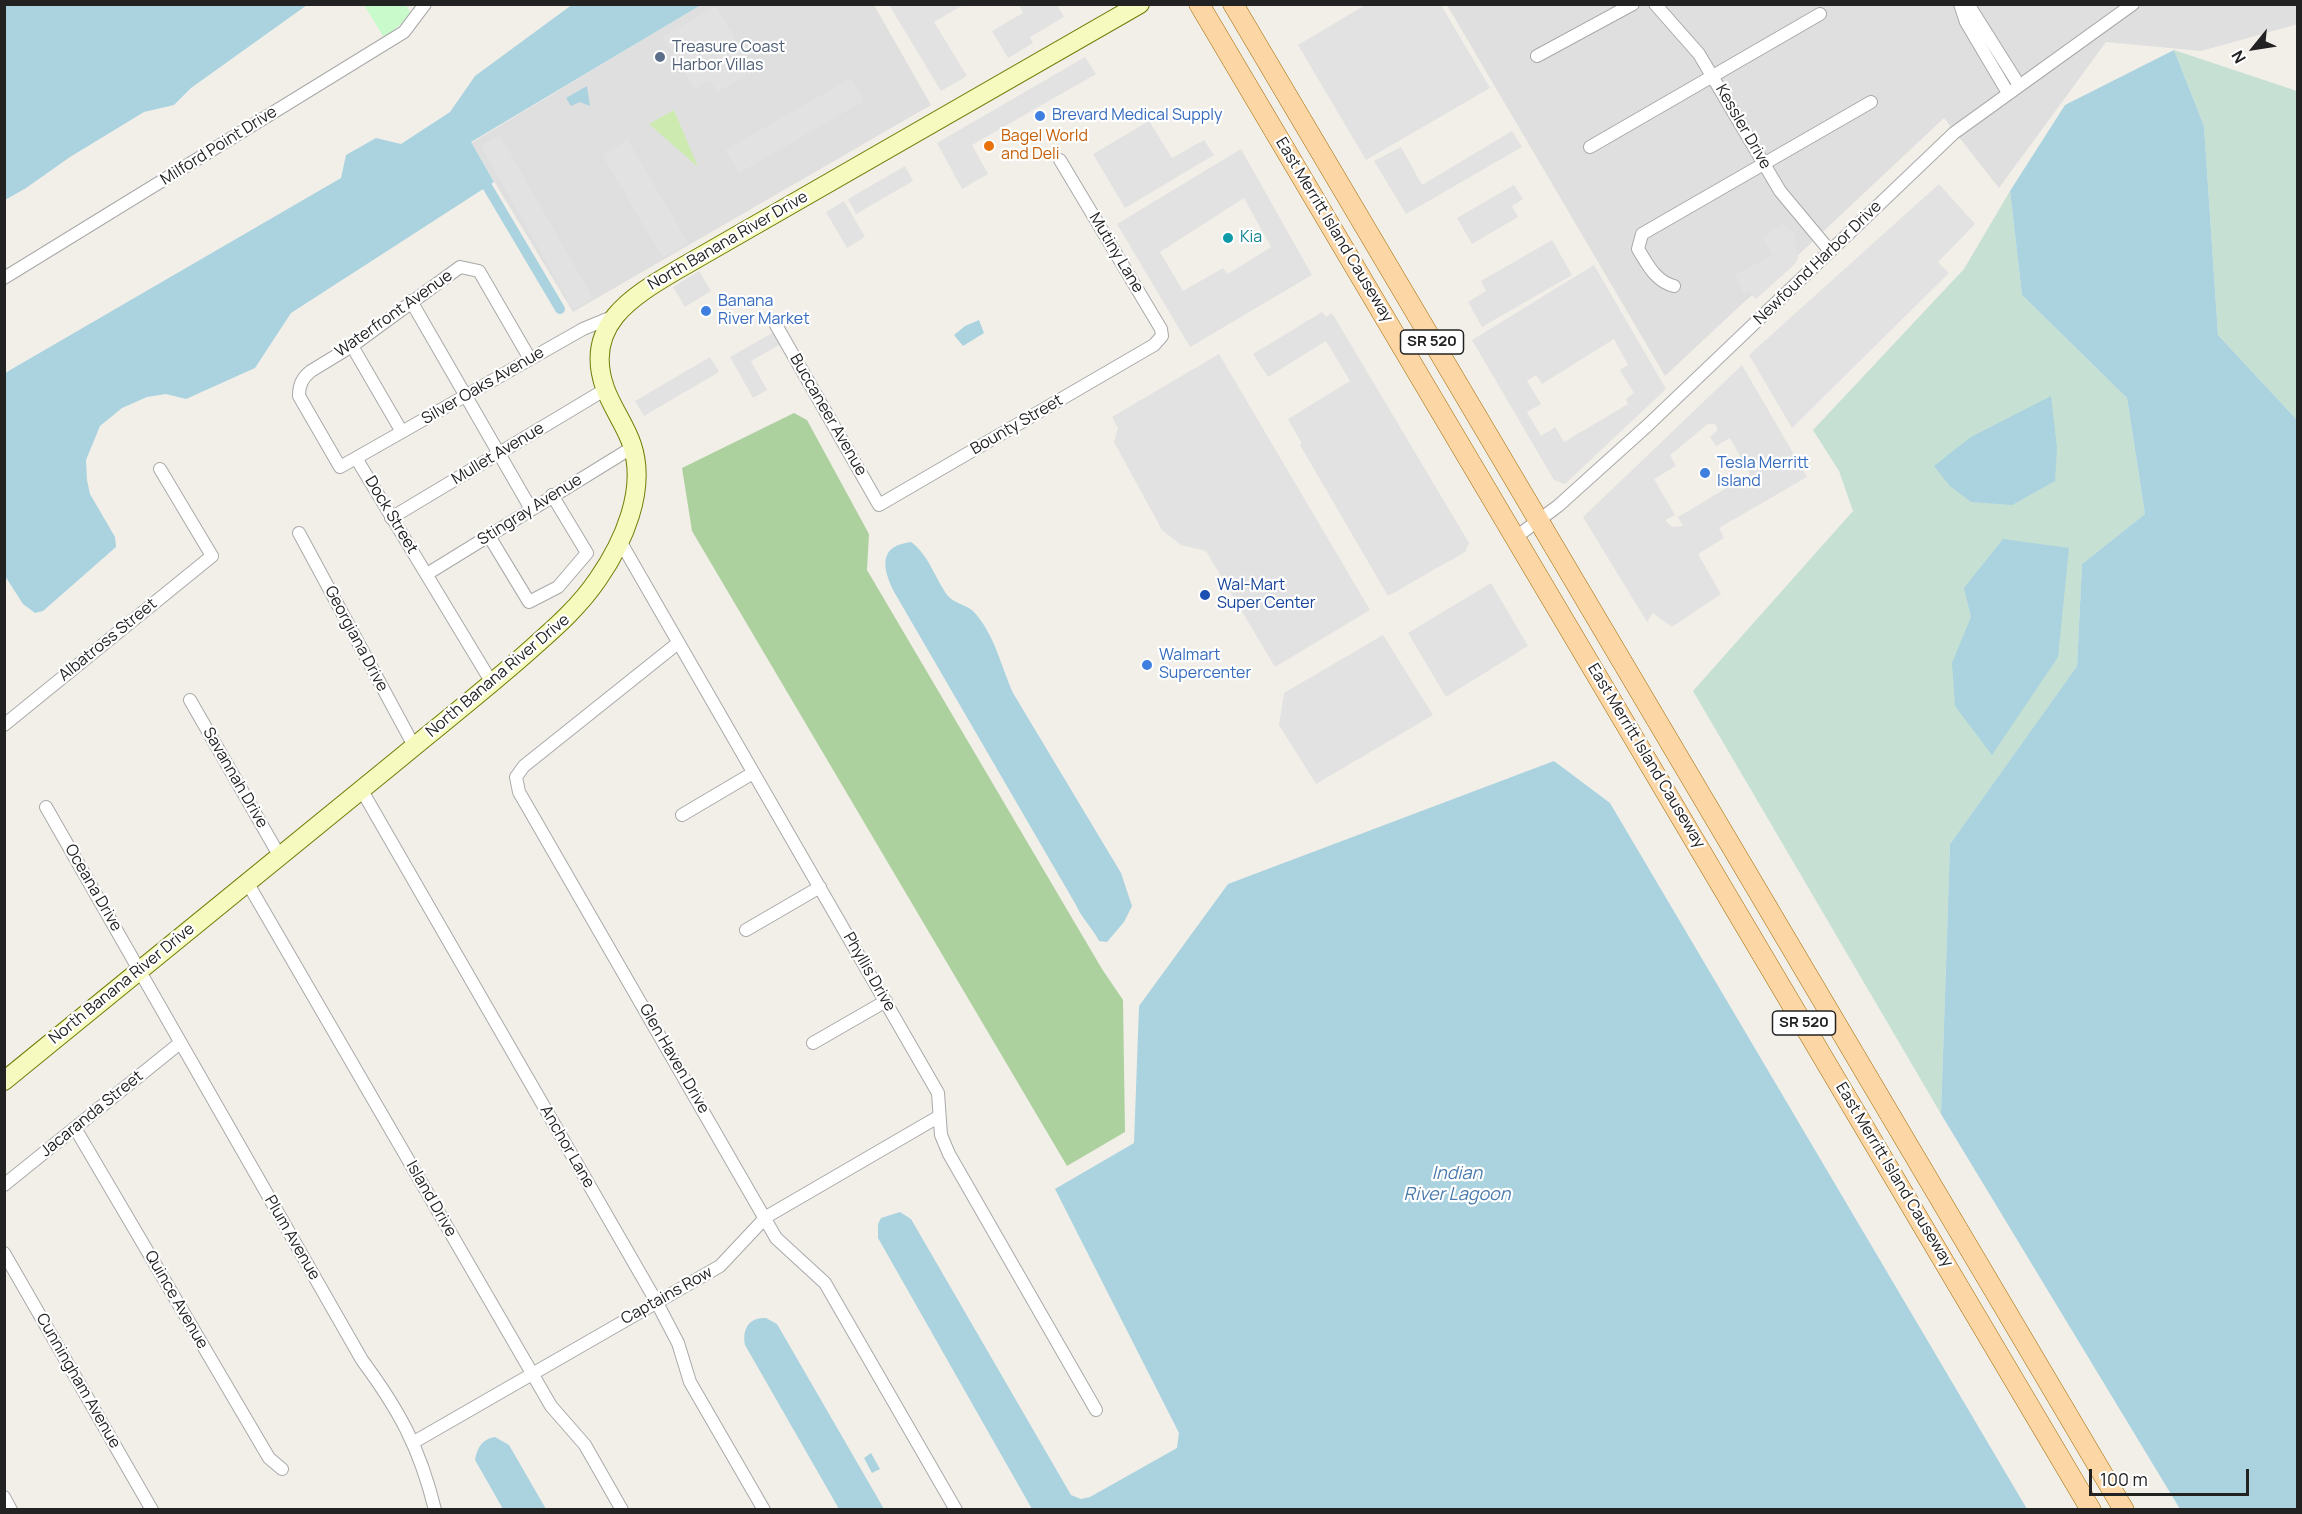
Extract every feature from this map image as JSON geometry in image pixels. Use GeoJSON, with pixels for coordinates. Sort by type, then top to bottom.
{"type":"FeatureCollection","features":[{"type":"Feature","properties":{"kind":"main road","name":"East Merritt Island Causeway"},"geometry":{"type":"LineString","coordinates":[[1199,4],[2091,1509]]}},
{"type":"Feature","properties":{"kind":"main road","name":"East Merritt Island Causeway"},"geometry":{"type":"LineString","coordinates":[[1233,4],[2124,1509]]}},
{"type":"Feature","properties":{"kind":"street","name":"Milford Point Drive"},"geometry":{"type":"LineString","coordinates":[[4,278],[404,32],[425,4]]}},
{"type":"Feature","properties":{"kind":"street","name":"North Banana River Drive"},"geometry":{"type":"LineString","coordinates":[[4,1080],[492,683],[573,612],[599,578],[620,541],[633,506],[636,479],[633,447],[606,389],[601,357],[612,317],[637,294],[660,280],[1140,4]]}},
{"type":"Feature","properties":{"kind":"street"},"geometry":{"type":"LineString","coordinates":[[1538,56],[1633,4]]}},
{"type":"Feature","properties":{"kind":"street","name":"Kessler Drive"},"geometry":{"type":"LineString","coordinates":[[1655,4],[1699,54],[1790,206],[1830,251]]}},
{"type":"Feature","properties":{"kind":"street"},"geometry":{"type":"LineString","coordinates":[[1960,4],[1966,22],[2008,93]]}},
{"type":"Feature","properties":{"kind":"street"},"geometry":{"type":"LineString","coordinates":[[1968,4],[2019,85]]}},
{"type":"Feature","properties":{"kind":"street","name":"Newfound Harbor Drive"},"geometry":{"type":"LineString","coordinates":[[1516,537],[1539,521],[1682,394],[1954,133],[2133,4]]}},
{"type":"Feature","properties":{"kind":"street"},"geometry":{"type":"LineString","coordinates":[[1590,147],[1820,14]]}},
{"type":"Feature","properties":{"kind":"street"},"geometry":{"type":"LineString","coordinates":[[1674,286],[1665,284],[1654,275],[1638,249],[1642,234],[1871,102]]}},
{"type":"Feature","properties":{"kind":"street","name":"Mutiny Lane"},"geometry":{"type":"LineString","coordinates":[[1060,160],[1161,329],[1162,336],[1154,345]]}},
{"type":"Feature","properties":{"kind":"street","name":"Waterfront Avenue"},"geometry":{"type":"LineString","coordinates":[[311,371],[352,346],[460,267],[479,271],[530,359]]}},
{"type":"Feature","properties":{"kind":"street"},"geometry":{"type":"LineString","coordinates":[[411,301],[531,508]]}},
{"type":"Feature","properties":{"kind":"street","name":"Silver Oaks Avenue"},"geometry":{"type":"LineString","coordinates":[[356,458],[583,329],[612,317]]}},
{"type":"Feature","properties":{"kind":"street","name":"Buccaneer Avenue"},"geometry":{"type":"LineString","coordinates":[[776,325],[879,506]]}},
{"type":"Feature","properties":{"kind":"street","name":"Bounty Street"},"geometry":{"type":"LineString","coordinates":[[879,506],[1154,345]]}},
{"type":"Feature","properties":{"kind":"street"},"geometry":{"type":"LineString","coordinates":[[352,346],[402,432]]}},
{"type":"Feature","properties":{"kind":"street","name":"Dock Street"},"geometry":{"type":"LineString","coordinates":[[311,371],[301,382],[299,396],[340,467],[356,458],[492,683]]}},
{"type":"Feature","properties":{"kind":"street","name":"Mullet Avenue"},"geometry":{"type":"LineString","coordinates":[[391,518],[606,389]]}},
{"type":"Feature","properties":{"kind":"street","name":"Stingray Avenue"},"geometry":{"type":"LineString","coordinates":[[428,574],[531,508],[633,447]]}},
{"type":"Feature","properties":{"kind":"street","name":"Albatross Street"},"geometry":{"type":"LineString","coordinates":[[5,722],[212,556],[160,469]]}},
{"type":"Feature","properties":{"kind":"street"},"geometry":{"type":"LineString","coordinates":[[489,536],[529,602],[558,587],[587,553],[552,495]]}},
{"type":"Feature","properties":{"kind":"street","name":"Georgiana Drive"},"geometry":{"type":"LineString","coordinates":[[299,533],[414,746]]}},
{"type":"Feature","properties":{"kind":"street","name":"Phyllis Drive"},"geometry":{"type":"LineString","coordinates":[[620,541],[938,1094],[938,1117],[949,1154],[1096,1410]]}},
{"type":"Feature","properties":{"kind":"street","name":"Glen Haven Drive"},"geometry":{"type":"LineString","coordinates":[[678,643],[524,766],[516,777],[516,784],[776,1238],[825,1283],[957,1509]]}},
{"type":"Feature","properties":{"kind":"street","name":"Savannah Drive"},"geometry":{"type":"LineString","coordinates":[[190,700],[279,855]]}},
{"type":"Feature","properties":{"kind":"street"},"geometry":{"type":"LineString","coordinates":[[682,815],[753,773]]}},
{"type":"Feature","properties":{"kind":"street","name":"Anchor Lane"},"geometry":{"type":"LineString","coordinates":[[361,789],[656,1301],[678,1343],[690,1382],[764,1509]]}},
{"type":"Feature","properties":{"kind":"street","name":"Oceana Drive"},"geometry":{"type":"LineString","coordinates":[[46,807],[140,969]]}},
{"type":"Feature","properties":{"kind":"street","name":"Island Drive"},"geometry":{"type":"LineString","coordinates":[[247,882],[551,1406],[585,1445],[622,1509]]}},
{"type":"Feature","properties":{"kind":"street"},"geometry":{"type":"LineString","coordinates":[[746,930],[820,887]]}},
{"type":"Feature","properties":{"kind":"street","name":"Plum Avenue"},"geometry":{"type":"LineString","coordinates":[[140,969],[362,1360],[388,1395],[414,1442],[426,1470],[435,1509]]}},
{"type":"Feature","properties":{"kind":"street"},"geometry":{"type":"LineString","coordinates":[[813,1043],[886,1001]]}},
{"type":"Feature","properties":{"kind":"street","name":"Jacaranda Street"},"geometry":{"type":"LineString","coordinates":[[4,1185],[180,1043]]}},
{"type":"Feature","properties":{"kind":"street","name":"Captains Row"},"geometry":{"type":"LineString","coordinates":[[414,1442],[720,1266],[766,1217],[938,1117]]}},
{"type":"Feature","properties":{"kind":"street","name":"Quince Avenue"},"geometry":{"type":"LineString","coordinates":[[75,1128],[269,1458],[282,1469]]}},
{"type":"Feature","properties":{"kind":"street","name":"Cunningham Avenue"},"geometry":{"type":"LineString","coordinates":[[4,1253],[152,1509]]}},
{"type":"Feature","properties":{"kind":"street"},"geometry":{"type":"LineString","coordinates":[[4,1497],[11,1509]]}},
{"type":"Feature","properties":{"kind":"shaded area"},"geometry":{"type":"Polygon","coordinates":[[[1367,4],[1441,5],[1490,88],[1366,160],[1298,45],[1367,4]]]}},
{"type":"Feature","properties":{"kind":"shaded area"},"geometry":{"type":"Polygon","coordinates":[[[2297,4],[2298,24],[2201,51],[2106,42],[1999,188],[1944,118],[1778,274],[1743,303],[1665,376],[1447,5],[2297,4]]]}},
{"type":"Feature","properties":{"kind":"shaded area"},"geometry":{"type":"Polygon","coordinates":[[[701,5],[874,5],[931,105],[573,312],[471,143],[701,5]]]}},
{"type":"Feature","properties":{"kind":"shaded area"},"geometry":{"type":"Polygon","coordinates":[[[889,5],[963,5],[934,22],[967,76],[941,91],[889,5]]]}},
{"type":"Feature","properties":{"kind":"shaded area"},"geometry":{"type":"Polygon","coordinates":[[[1019,5],[1057,5],[1064,17],[1030,37],[1033,43],[1008,58],[992,31],[1023,13],[1019,5]]]}},
{"type":"Feature","properties":{"kind":"shaded area"},"geometry":{"type":"Polygon","coordinates":[[[716,6],[754,71],[717,92],[710,80],[694,89],[663,37],[716,6]]]}},
{"type":"Feature","properties":{"kind":"shaded area"},"geometry":{"type":"Polygon","coordinates":[[[1085,57],[1096,74],[972,145],[988,174],[962,189],[937,143],[1085,57]]]}},
{"type":"Feature","properties":{"kind":"shaded area"},"geometry":{"type":"Polygon","coordinates":[[[851,78],[864,101],[739,173],[725,150],[851,78]]]}},
{"type":"Feature","properties":{"kind":"shaded area"},"geometry":{"type":"Polygon","coordinates":[[[1149,121],[1172,158],[1204,140],[1214,155],[1125,208],[1093,154],[1149,121]]]}},
{"type":"Feature","properties":{"kind":"shaded area"},"geometry":{"type":"Polygon","coordinates":[[[1512,131],[1522,147],[1406,214],[1374,161],[1401,147],[1422,185],[1512,131]]]}},
{"type":"Feature","properties":{"kind":"shaded area"},"geometry":{"type":"Polygon","coordinates":[[[500,135],[593,298],[573,309],[481,146],[500,135]]]}},
{"type":"Feature","properties":{"kind":"shaded area"},"geometry":{"type":"Polygon","coordinates":[[[628,140],[688,243],[663,258],[602,155],[628,140]]]}},
{"type":"Feature","properties":{"kind":"shaded area"},"geometry":{"type":"Polygon","coordinates":[[[1241,149],[1312,275],[1190,347],[1117,224],[1241,149]],[[1244,198],[1160,252],[1183,291],[1223,268],[1228,274],[1271,247],[1244,198]]]}},
{"type":"Feature","properties":{"kind":"shaded area"},"geometry":{"type":"Polygon","coordinates":[[[905,166],[913,181],[856,214],[848,199],[905,166]]]}},
{"type":"Feature","properties":{"kind":"shaded area"},"geometry":{"type":"Polygon","coordinates":[[[1939,184],[1975,224],[1938,262],[1949,273],[1792,428],[1749,355],[1939,184]]]}},
{"type":"Feature","properties":{"kind":"shaded area"},"geometry":{"type":"Polygon","coordinates":[[[1514,185],[1523,199],[1512,206],[1518,217],[1472,244],[1457,218],[1514,185]]]}},
{"type":"Feature","properties":{"kind":"shaded area"},"geometry":{"type":"Polygon","coordinates":[[[844,201],[865,237],[847,248],[826,212],[844,201]]]}},
{"type":"Feature","properties":{"kind":"shaded area"},"geometry":{"type":"Polygon","coordinates":[[[1783,223],[1794,234],[1798,258],[1795,264],[1756,299],[1748,291],[1743,293],[1735,275],[1772,255],[1763,237],[1783,223]]]}},
{"type":"Feature","properties":{"kind":"shaded area"},"geometry":{"type":"Polygon","coordinates":[[[1552,240],[1572,275],[1482,327],[1468,302],[1486,291],[1481,281],[1552,240]]]}},
{"type":"Feature","properties":{"kind":"shaded area"},"geometry":{"type":"Polygon","coordinates":[[[1594,265],[1666,389],[1565,484],[1554,480],[1472,340],[1594,265]],[[1614,339],[1542,384],[1536,375],[1527,381],[1541,404],[1527,412],[1541,436],[1555,427],[1564,442],[1628,404],[1626,399],[1634,393],[1620,370],[1628,365],[1614,339]]]}},
{"type":"Feature","properties":{"kind":"shaded area"},"geometry":{"type":"Polygon","coordinates":[[[699,271],[711,291],[685,307],[673,287],[699,271]]]}},
{"type":"Feature","properties":{"kind":"shaded area"},"geometry":{"type":"Polygon","coordinates":[[[1322,312],[1326,317],[1332,313],[1469,543],[1465,552],[1388,596],[1300,445],[1302,444],[1288,419],[1350,381],[1326,341],[1268,377],[1253,354],[1322,312]]]}},
{"type":"Feature","properties":{"kind":"shaded area"},"geometry":{"type":"Polygon","coordinates":[[[774,332],[781,344],[751,361],[767,390],[753,398],[730,357],[774,332]]]}},
{"type":"Feature","properties":{"kind":"shaded area"},"geometry":{"type":"Polygon","coordinates":[[[1219,354],[1370,610],[1275,667],[1206,551],[1181,545],[1162,530],[1114,442],[1118,428],[1112,417],[1219,354]]]}},
{"type":"Feature","properties":{"kind":"shaded area"},"geometry":{"type":"Polygon","coordinates":[[[710,357],[719,372],[644,416],[635,401],[710,357]]]}},
{"type":"Feature","properties":{"kind":"shaded area"},"geometry":{"type":"Polygon","coordinates":[[[1742,365],[1807,477],[1719,528],[1724,538],[1698,554],[1721,594],[1672,627],[1653,613],[1647,622],[1583,517],[1742,365]],[[1708,424],[1670,455],[1676,466],[1654,479],[1675,515],[1665,520],[1672,527],[1683,526],[1678,517],[1750,474],[1730,438],[1716,446],[1710,437],[1718,430],[1715,424],[1708,424]]]}},
{"type":"Feature","properties":{"kind":"shaded area"},"geometry":{"type":"Polygon","coordinates":[[[1491,583],[1528,646],[1446,697],[1408,633],[1491,583]]]}},
{"type":"Feature","properties":{"kind":"shaded area"},"geometry":{"type":"Polygon","coordinates":[[[1383,635],[1433,715],[1316,784],[1279,725],[1284,693],[1383,635]]]}},
{"type":"Feature","properties":{"kind":"green space"},"geometry":{"type":"Polygon","coordinates":[[[364,5],[406,5],[411,14],[385,39],[364,5]]]}},
{"type":"Feature","properties":{"kind":"green space"},"geometry":{"type":"Polygon","coordinates":[[[2174,50],[2297,91],[2297,420],[2218,335],[2204,126],[2174,50]]]}},
{"type":"Feature","properties":{"kind":"green space"},"geometry":{"type":"Polygon","coordinates":[[[674,110],[698,167],[649,124],[674,110]]]}},
{"type":"Feature","properties":{"kind":"green space"},"geometry":{"type":"Polygon","coordinates":[[[2010,191],[2022,295],[2127,398],[2145,514],[2082,564],[2077,666],[1950,844],[1941,1114],[1693,691],[1853,511],[1839,471],[1813,430],[1964,269],[2010,191]]]}},
{"type":"Feature","properties":{"kind":"green space"},"geometry":{"type":"Polygon","coordinates":[[[794,413],[807,420],[869,534],[867,570],[1102,969],[1123,1000],[1125,1132],[1067,1166],[692,531],[682,468],[794,413]]]}},
{"type":"Feature","properties":{"kind":"water"},"geometry":{"type":"Polygon","coordinates":[[[5,4],[307,5],[191,88],[174,105],[144,112],[5,200],[5,4]]]}},
{"type":"Feature","properties":{"kind":"water"},"geometry":{"type":"Polygon","coordinates":[[[573,4],[701,5],[471,142],[494,182],[291,313],[255,368],[186,399],[166,394],[147,397],[122,408],[100,426],[86,460],[87,480],[90,494],[115,537],[116,547],[43,611],[35,613],[23,604],[5,576],[5,373],[341,178],[346,155],[376,138],[401,144],[450,112],[475,76],[573,4]]]}},
{"type":"Feature","properties":{"kind":"water"},"geometry":{"type":"Polygon","coordinates":[[[2174,50],[2204,126],[2218,335],[2297,420],[2297,1509],[2180,1509],[1941,1114],[1950,844],[2077,666],[2082,564],[2145,514],[2127,398],[2022,295],[2010,191],[2065,105],[2174,50]]]}},
{"type":"Feature","properties":{"kind":"water"},"geometry":{"type":"Polygon","coordinates":[[[587,86],[590,106],[580,102],[571,106],[566,98],[587,86]]]}},
{"type":"Feature","properties":{"kind":"water"},"geometry":{"type":"Polygon","coordinates":[[[979,320],[984,333],[963,346],[954,335],[965,326],[979,320]]]}},
{"type":"Feature","properties":{"kind":"water"},"geometry":{"type":"Polygon","coordinates":[[[2051,396],[2057,448],[2055,481],[2012,505],[1971,502],[1950,486],[1934,466],[1971,437],[2051,396]]]}},
{"type":"Feature","properties":{"kind":"water"},"geometry":{"type":"Polygon","coordinates":[[[2003,539],[2069,548],[2058,657],[1992,755],[1955,706],[1952,663],[1971,617],[1964,588],[2003,539]]]}},
{"type":"Feature","properties":{"kind":"water"},"geometry":{"type":"Polygon","coordinates":[[[911,542],[923,554],[948,596],[972,610],[988,631],[1013,693],[1121,873],[1132,906],[1124,922],[1107,942],[1099,941],[1081,915],[893,590],[885,565],[886,558],[893,548],[911,542]]]}},
{"type":"Feature","properties":{"kind":"water","name":"Indian River Lagoon"},"geometry":{"type":"Polygon","coordinates":[[[1554,761],[1610,803],[2027,1509],[1032,1509],[878,1238],[878,1224],[881,1218],[900,1212],[911,1219],[1071,1495],[1081,1499],[1090,1497],[1177,1448],[1179,1433],[1055,1189],[1134,1143],[1139,1006],[1228,884],[1554,761]]]}},
{"type":"Feature","properties":{"kind":"water"},"geometry":{"type":"Polygon","coordinates":[[[760,1318],[766,1318],[777,1324],[884,1509],[839,1509],[745,1345],[744,1339],[748,1325],[760,1318]]]}},
{"type":"Feature","properties":{"kind":"water"},"geometry":{"type":"Polygon","coordinates":[[[495,1437],[509,1445],[546,1509],[503,1509],[475,1460],[481,1445],[495,1437]]]}},
{"type":"Feature","properties":{"kind":"water"},"geometry":{"type":"Polygon","coordinates":[[[871,1453],[880,1469],[872,1473],[864,1458],[871,1453]]]}},
{"type":"Feature","properties":{"kind":"waterway"},"geometry":{"type":"LineString","coordinates":[[487,186],[560,309]]}},
{"type":"Feature","properties":{"kind":"place","name":"Treasure Coast Harbor Villas"},"geometry":{"type":"Point","coordinates":[660,57]}},
{"type":"Feature","properties":{"kind":"place","name":"Brevard Medical Supply"},"geometry":{"type":"Point","coordinates":[1040,116]}},
{"type":"Feature","properties":{"kind":"place","name":"Bagel World and Deli"},"geometry":{"type":"Point","coordinates":[989,146]}},
{"type":"Feature","properties":{"kind":"place","name":"Kia"},"geometry":{"type":"Point","coordinates":[1228,238]}},
{"type":"Feature","properties":{"kind":"place","name":"Banana River Market"},"geometry":{"type":"Point","coordinates":[706,311]}},
{"type":"Feature","properties":{"kind":"place","name":"Tesla Merritt Island"},"geometry":{"type":"Point","coordinates":[1705,473]}},
{"type":"Feature","properties":{"kind":"place","name":"Wal-Mart Super Center"},"geometry":{"type":"Point","coordinates":[1205,595]}},
{"type":"Feature","properties":{"kind":"place","name":"Walmart Supercenter"},"geometry":{"type":"Point","coordinates":[1147,665]}}]}
